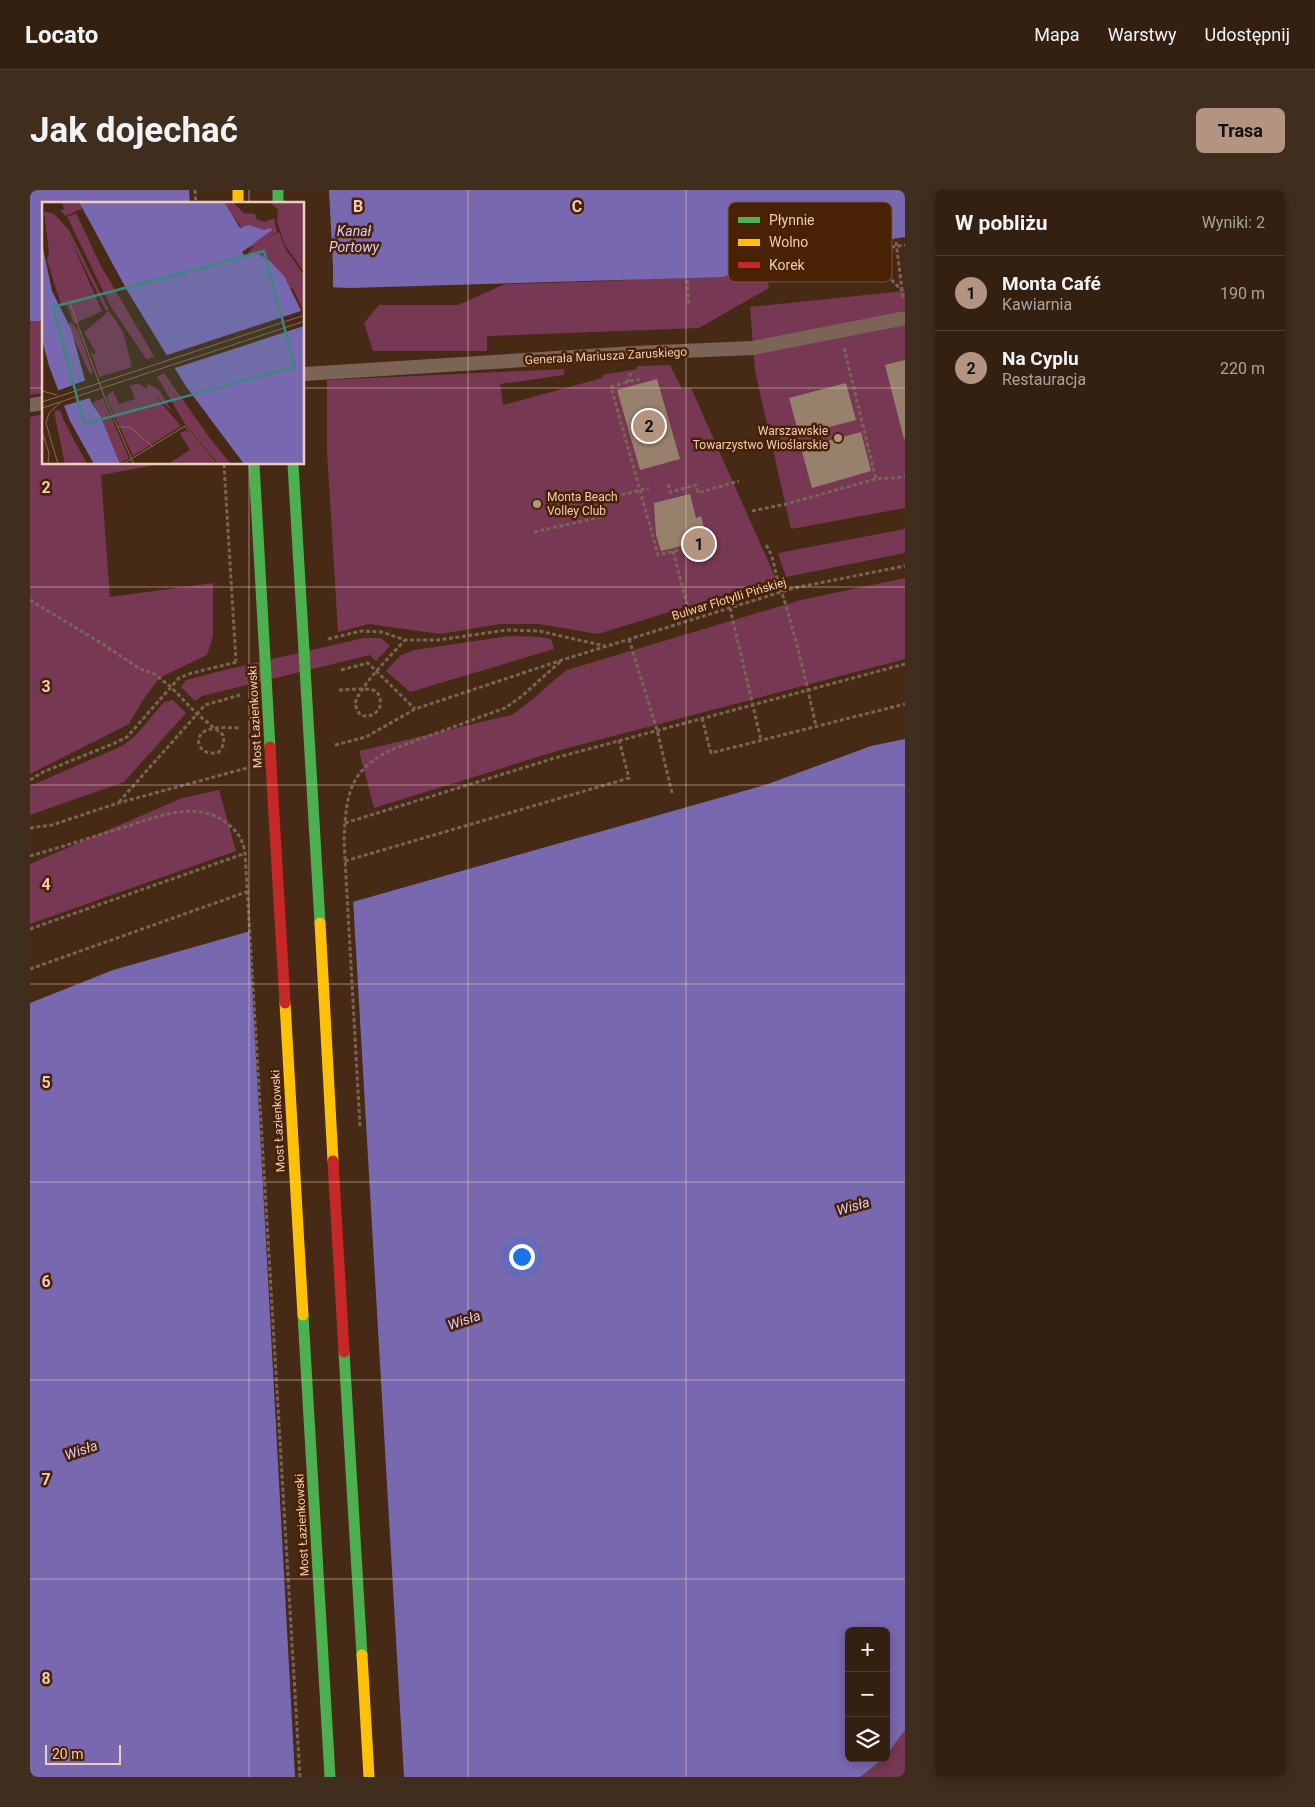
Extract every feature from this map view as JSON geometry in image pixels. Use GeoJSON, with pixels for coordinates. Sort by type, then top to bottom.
{"type":"FeatureCollection","features":[{"type":"Feature","properties":{"kind":"main road","name":"Most Łazienkowski"},"geometry":{"type":"LineString","coordinates":[[254,465],[330,1777]]}},
{"type":"Feature","properties":{"kind":"main road"},"geometry":{"type":"LineString","coordinates":[[293,465],[369,1777]]}},
{"type":"Feature","properties":{"kind":"lane","name":"Generała Mariusza Zaruskiego"},"geometry":{"type":"LineString","coordinates":[[305,374],[635,353],[753,348],[905,318]]}},
{"type":"Feature","properties":{"kind":"path"},"geometry":{"type":"LineString","coordinates":[[896,242],[902,291]]}},
{"type":"Feature","properties":{"kind":"path"},"geometry":{"type":"LineString","coordinates":[[892,247],[905,245]]}},
{"type":"Feature","properties":{"kind":"path"},"geometry":{"type":"LineString","coordinates":[[687,280],[689,306]]}},
{"type":"Feature","properties":{"kind":"path"},"geometry":{"type":"LineString","coordinates":[[892,280],[902,291]]}},
{"type":"Feature","properties":{"kind":"path"},"geometry":{"type":"LineString","coordinates":[[902,291],[905,286]]}},
{"type":"Feature","properties":{"kind":"path"},"geometry":{"type":"LineString","coordinates":[[840,332],[876,479]]}},
{"type":"Feature","properties":{"kind":"path"},"geometry":{"type":"LineString","coordinates":[[627,382],[631,374]]}},
{"type":"Feature","properties":{"kind":"path"},"geometry":{"type":"LineString","coordinates":[[640,384],[638,379],[611,387],[658,555],[683,549]]}},
{"type":"Feature","properties":{"kind":"path"},"geometry":{"type":"LineString","coordinates":[[224,465],[237,669]]}},
{"type":"Feature","properties":{"kind":"path"},"geometry":{"type":"LineString","coordinates":[[752,511],[786,504],[876,479],[905,477]]}},
{"type":"Feature","properties":{"kind":"path"},"geometry":{"type":"LineString","coordinates":[[668,484],[670,492],[696,486],[698,493],[739,480]]}},
{"type":"Feature","properties":{"kind":"path"},"geometry":{"type":"LineString","coordinates":[[534,532],[601,517],[597,500],[641,492],[649,488]]}},
{"type":"Feature","properties":{"kind":"path"},"geometry":{"type":"LineString","coordinates":[[766,545],[774,561],[775,570],[783,592],[816,726]]}},
{"type":"Feature","properties":{"kind":"path"},"geometry":{"type":"LineString","coordinates":[[673,551],[691,620]]}},
{"type":"Feature","properties":{"kind":"path","name":"Bulwar Flotylli Pińskiej"},"geometry":{"type":"LineString","coordinates":[[344,841],[345,810],[352,787],[366,765],[377,756],[393,749],[505,708],[522,696],[562,660],[794,588],[905,566]]}},
{"type":"Feature","properties":{"kind":"path"},"geometry":{"type":"LineString","coordinates":[[30,600],[140,669],[153,673],[171,687],[197,714],[219,730],[224,738],[222,749],[219,752],[207,753],[200,748],[199,738],[202,733],[211,729],[241,728]]}},
{"type":"Feature","properties":{"kind":"path"},"geometry":{"type":"LineString","coordinates":[[730,608],[761,740]]}},
{"type":"Feature","properties":{"kind":"path"},"geometry":{"type":"LineString","coordinates":[[629,639],[657,730],[672,793]]}},
{"type":"Feature","properties":{"kind":"path"},"geometry":{"type":"LineString","coordinates":[[339,690],[345,690],[372,690],[379,695],[381,703],[375,713],[366,716],[360,715],[355,705],[356,698],[378,672],[405,640]]}},
{"type":"Feature","properties":{"kind":"path"},"geometry":{"type":"LineString","coordinates":[[342,670],[368,663],[416,709]]}},
{"type":"Feature","properties":{"kind":"path"},"geometry":{"type":"LineString","coordinates":[[341,824],[555,758],[905,664]]}},
{"type":"Feature","properties":{"kind":"path"},"geometry":{"type":"LineString","coordinates":[[118,803],[206,705],[240,697],[238,689]]}},
{"type":"Feature","properties":{"kind":"path"},"geometry":{"type":"LineString","coordinates":[[702,718],[711,753],[905,704]]}},
{"type":"Feature","properties":{"kind":"path"},"geometry":{"type":"LineString","coordinates":[[619,740],[628,778]]}},
{"type":"Feature","properties":{"kind":"path"},"geometry":{"type":"LineString","coordinates":[[30,856],[180,811],[208,813],[215,816],[234,829],[243,840],[246,853],[300,1777]]}},
{"type":"Feature","properties":{"kind":"path"},"geometry":{"type":"LineString","coordinates":[[30,929],[248,853]]}},
{"type":"Feature","properties":{"kind":"shaded area"},"geometry":{"type":"Polygon","coordinates":[[[728,273],[728,282],[768,282],[769,288],[699,328],[487,336],[487,351],[373,351],[364,323],[379,305],[458,305],[505,284],[611,281],[728,273]]]}},
{"type":"Feature","properties":{"kind":"shaded area","name":"Warszawskie Towarzystwo Wioślarskie"},"geometry":{"type":"Polygon","coordinates":[[[905,291],[905,508],[791,529],[755,371],[750,307],[905,291]]]}},
{"type":"Feature","properties":{"kind":"shaded area"},"geometry":{"type":"Polygon","coordinates":[[[30,321],[42,321],[42,393],[30,395],[30,321]]]}},
{"type":"Feature","properties":{"kind":"shaded area","name":"Monta Beach Volley Club"},"geometry":{"type":"Polygon","coordinates":[[[670,365],[682,389],[691,388],[776,579],[598,634],[539,624],[500,624],[440,634],[369,624],[338,632],[327,451],[327,380],[564,369],[564,375],[500,384],[503,405],[602,378],[602,375],[637,369],[637,366],[670,365]]]}},
{"type":"Feature","properties":{"kind":"shaded area"},"geometry":{"type":"Polygon","coordinates":[[[42,414],[42,465],[155,465],[101,475],[110,597],[213,583],[213,636],[207,655],[159,678],[129,724],[30,774],[30,417],[42,414]]]}},
{"type":"Feature","properties":{"kind":"shaded area"},"geometry":{"type":"Polygon","coordinates":[[[905,529],[905,553],[786,577],[778,553],[905,529]]]}},
{"type":"Feature","properties":{"kind":"shaded area"},"geometry":{"type":"Polygon","coordinates":[[[905,578],[905,659],[557,751],[374,808],[359,751],[511,715],[567,670],[801,600],[905,578]]]}},
{"type":"Feature","properties":{"kind":"shaded area"},"geometry":{"type":"Polygon","coordinates":[[[509,636],[551,639],[554,649],[410,692],[386,671],[401,655],[415,650],[509,636]]]}},
{"type":"Feature","properties":{"kind":"shaded area"},"geometry":{"type":"Polygon","coordinates":[[[364,638],[381,638],[390,646],[376,661],[370,655],[202,696],[195,701],[181,687],[186,680],[364,638]]]}},
{"type":"Feature","properties":{"kind":"shaded area"},"geometry":{"type":"Polygon","coordinates":[[[173,700],[186,713],[124,782],[30,815],[30,786],[122,746],[135,736],[164,702],[173,700]]]}},
{"type":"Feature","properties":{"kind":"shaded area"},"geometry":{"type":"Polygon","coordinates":[[[219,790],[236,851],[30,924],[30,864],[182,798],[219,790]]]}},
{"type":"Feature","properties":{"kind":"shaded area"},"geometry":{"type":"Polygon","coordinates":[[[905,1701],[905,1777],[817,1777],[845,1760],[845,1762],[890,1762],[890,1717],[905,1701]]]}},
{"type":"Feature","properties":{"kind":"water","name":"Kanał Portowy"},"geometry":{"type":"Polygon","coordinates":[[[30,190],[905,190],[905,237],[892,239],[892,202],[728,202],[728,275],[723,277],[350,288],[305,286],[305,202],[42,202],[42,321],[30,321],[30,190]]]}},
{"type":"Feature","properties":{"kind":"water","name":"Wisła"},"geometry":{"type":"Polygon","coordinates":[[[905,739],[905,1730],[890,1750],[890,1627],[845,1627],[845,1762],[879,1762],[860,1777],[30,1777],[30,1003],[113,970],[768,784],[871,746],[905,739]]]}},
{"type":"Feature","properties":{"kind":"pier"},"geometry":{"type":"Polygon","coordinates":[[[189,190],[329,190],[333,290],[305,289],[305,202],[190,202],[189,190]]]}},
{"type":"Feature","properties":{"kind":"pier"},"geometry":{"type":"Polygon","coordinates":[[[353,899],[404,1777],[295,1777],[249,929],[353,899]]]}},
{"type":"Feature","properties":{"kind":"building"},"geometry":{"type":"Polygon","coordinates":[[[905,360],[905,439],[904,439],[885,365],[905,360]]]}},
{"type":"Feature","properties":{"kind":"building"},"geometry":{"type":"Polygon","coordinates":[[[657,379],[680,459],[640,470],[617,390],[657,379]]]}},
{"type":"Feature","properties":{"kind":"building"},"geometry":{"type":"Polygon","coordinates":[[[846,383],[856,420],[799,435],[789,398],[846,383]]]}},
{"type":"Feature","properties":{"kind":"building"},"geometry":{"type":"Polygon","coordinates":[[[861,432],[871,471],[812,488],[801,448],[861,432]]]}},
{"type":"Feature","properties":{"kind":"building"},"geometry":{"type":"Polygon","coordinates":[[[690,494],[696,518],[701,516],[709,547],[684,554],[682,546],[661,551],[656,535],[654,503],[690,494]]]}},
{"type":"Feature","properties":{"kind":"traffic: fast"},"geometry":{"type":"LineString","coordinates":[[278,190],[278,202]]}},
{"type":"Feature","properties":{"kind":"traffic: fast"},"geometry":{"type":"LineString","coordinates":[[254,465],[270,747]]}},
{"type":"Feature","properties":{"kind":"traffic: fast"},"geometry":{"type":"LineString","coordinates":[[293,465],[320,923]]}},
{"type":"Feature","properties":{"kind":"traffic: fast"},"geometry":{"type":"LineString","coordinates":[[303,1315],[330,1777]]}},
{"type":"Feature","properties":{"kind":"traffic: fast"},"geometry":{"type":"LineString","coordinates":[[344,1352],[362,1655]]}},
{"type":"Feature","properties":{"kind":"traffic: slow"},"geometry":{"type":"LineString","coordinates":[[238,190],[238,202]]}},
{"type":"Feature","properties":{"kind":"traffic: slow"},"geometry":{"type":"LineString","coordinates":[[320,923],[333,1161]]}},
{"type":"Feature","properties":{"kind":"traffic: slow"},"geometry":{"type":"LineString","coordinates":[[285,1003],[303,1315]]}},
{"type":"Feature","properties":{"kind":"traffic: slow"},"geometry":{"type":"LineString","coordinates":[[362,1655],[369,1777]]}},
{"type":"Feature","properties":{"kind":"traffic: jam"},"geometry":{"type":"LineString","coordinates":[[270,747],[285,1003]]}},
{"type":"Feature","properties":{"kind":"traffic: jam"},"geometry":{"type":"LineString","coordinates":[[333,1161],[344,1352]]}},
{"type":"Feature","properties":{"kind":"place","name":"Na Cyplu"},"geometry":{"type":"Point","coordinates":[649,426]}},
{"type":"Feature","properties":{"kind":"place","name":"Warszawskie Towarzystwo Wioślarskie"},"geometry":{"type":"Point","coordinates":[838,438]}},
{"type":"Feature","properties":{"kind":"place","name":"Monta Beach Volley Club"},"geometry":{"type":"Point","coordinates":[537,504]}},
{"type":"Feature","properties":{"kind":"place","name":"Monta Café"},"geometry":{"type":"Point","coordinates":[699,544]}}]}
